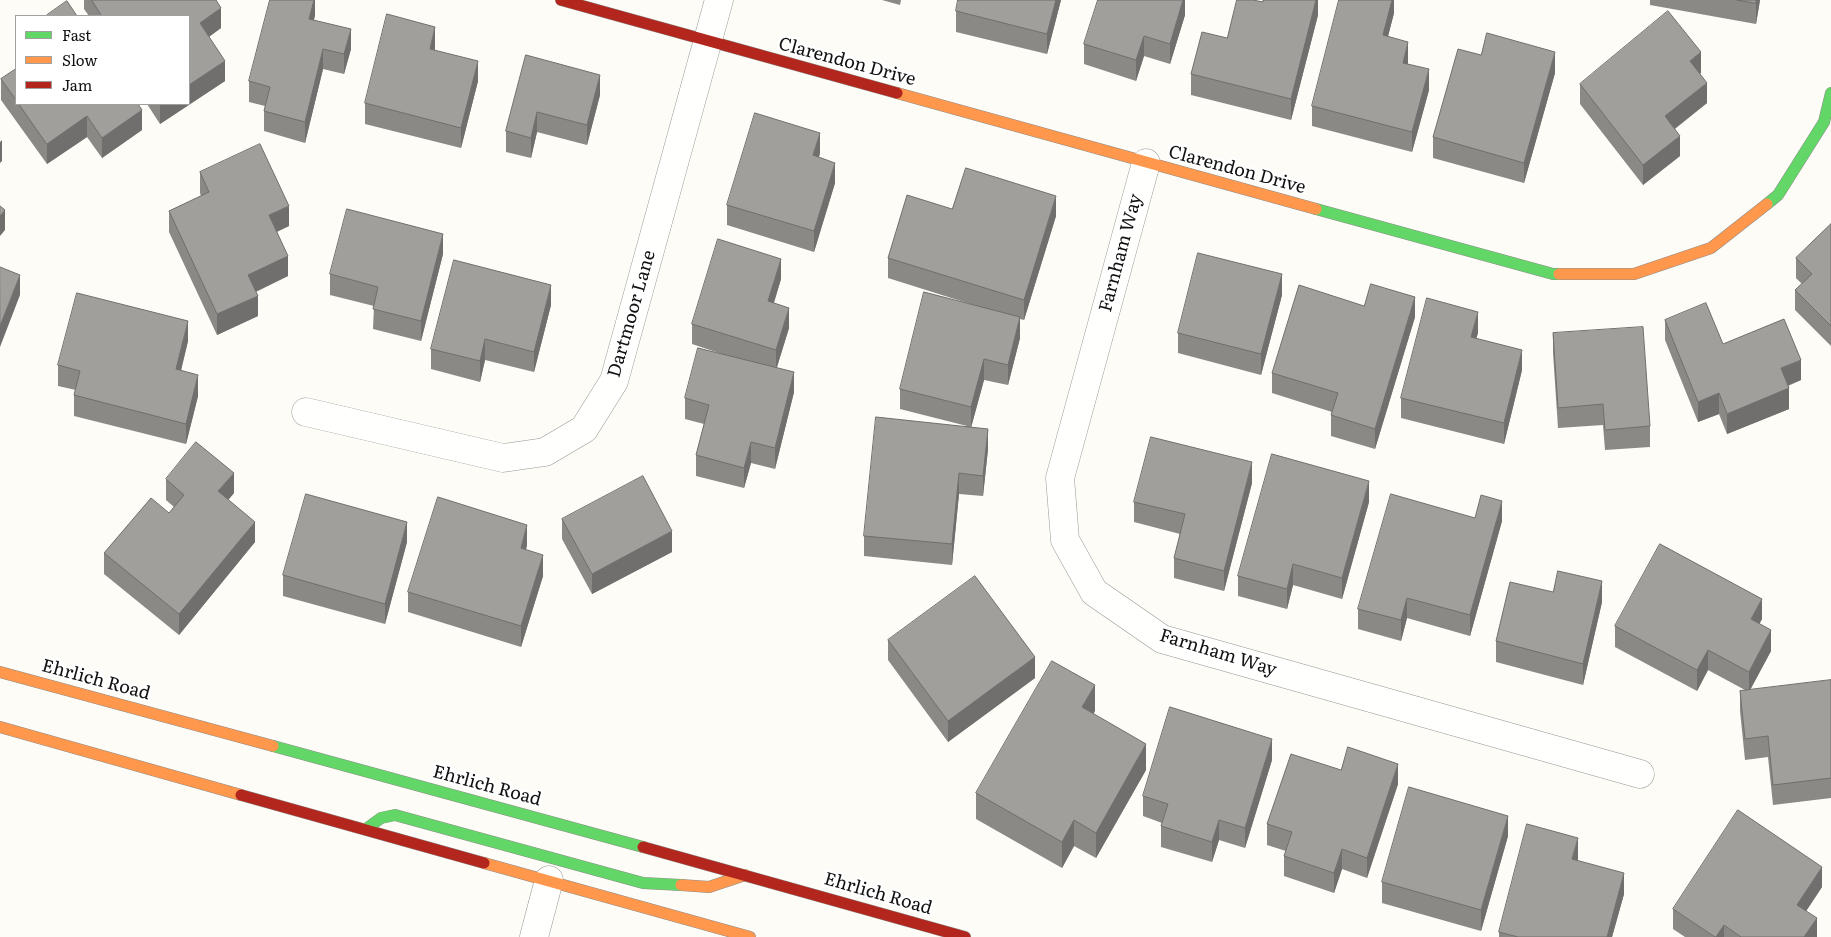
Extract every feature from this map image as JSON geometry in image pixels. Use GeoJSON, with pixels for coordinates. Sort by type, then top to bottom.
{"type":"FeatureCollection","features":[{"type":"Feature","properties":{"kind":"main road","name":"Clarendon Drive"},"geometry":{"type":"LineString","coordinates":[[562,0],[1553,274],[1634,274],[1711,248],[1778,195],[1824,122],[1831,93]]}},
{"type":"Feature","properties":{"kind":"main road","name":"Ehrlich Road"},"geometry":{"type":"LineString","coordinates":[[0,672],[745,875],[964,937]]}},
{"type":"Feature","properties":{"kind":"main road"},"geometry":{"type":"LineString","coordinates":[[0,727],[750,937]]}},
{"type":"Feature","properties":{"kind":"main road"},"geometry":{"type":"LineString","coordinates":[[366,829],[381,818],[395,815],[643,883],[709,887],[745,875]]}},
{"type":"Feature","properties":{"kind":"street","name":"Dartmoor Lane"},"geometry":{"type":"LineString","coordinates":[[306,412],[503,458],[545,452],[584,429],[614,382],[719,0]]}},
{"type":"Feature","properties":{"kind":"street","name":"Farnham Way"},"geometry":{"type":"LineString","coordinates":[[1146,162],[1060,478],[1065,540],[1094,592],[1162,639],[1640,774]]}},
{"type":"Feature","properties":{"kind":"street"},"geometry":{"type":"LineString","coordinates":[[534,937],[549,880]]}},
{"type":"Feature","properties":{"kind":"building"},"geometry":{"type":"Polygon","coordinates":[[[92,0],[216,0],[221,8],[200,23],[225,61],[190,84],[190,15],[101,15],[92,0]]]}},
{"type":"Feature","properties":{"kind":"building"},"geometry":{"type":"Polygon","coordinates":[[[270,0],[314,0],[309,19],[351,29],[344,54],[323,49],[305,122],[264,111],[270,87],[249,81],[270,0]]]}},
{"type":"Feature","properties":{"kind":"building"},"geometry":{"type":"Polygon","coordinates":[[[958,0],[1056,0],[1047,34],[956,11],[958,0]]]}},
{"type":"Feature","properties":{"kind":"building"},"geometry":{"type":"Polygon","coordinates":[[[1098,0],[1183,0],[1170,44],[1144,36],[1136,60],[1084,44],[1098,0]]]}},
{"type":"Feature","properties":{"kind":"building"},"geometry":{"type":"Polygon","coordinates":[[[1237,0],[1263,2],[1263,0],[1316,0],[1291,99],[1191,74],[1202,32],[1227,38],[1237,0]]]}},
{"type":"Feature","properties":{"kind":"building"},"geometry":{"type":"Polygon","coordinates":[[[1339,0],[1392,0],[1383,35],[1408,42],[1403,63],[1429,69],[1412,132],[1312,106],[1339,0]]]}},
{"type":"Feature","properties":{"kind":"building"},"geometry":{"type":"Polygon","coordinates":[[[1737,0],[1756,0],[1756,3],[1737,0]]]}},
{"type":"Feature","properties":{"kind":"building"},"geometry":{"type":"Polygon","coordinates":[[[67,1],[76,15],[47,15],[67,1]]]}},
{"type":"Feature","properties":{"kind":"building"},"geometry":{"type":"Polygon","coordinates":[[[1668,11],[1701,52],[1690,61],[1707,83],[1665,116],[1680,136],[1643,165],[1580,84],[1668,11]]]}},
{"type":"Feature","properties":{"kind":"building"},"geometry":{"type":"Polygon","coordinates":[[[387,14],[435,27],[430,49],[478,61],[461,128],[365,103],[387,14]]]}},
{"type":"Feature","properties":{"kind":"building"},"geometry":{"type":"Polygon","coordinates":[[[1487,33],[1555,52],[1524,163],[1433,137],[1458,49],[1481,55],[1487,33]]]}},
{"type":"Feature","properties":{"kind":"building"},"geometry":{"type":"Polygon","coordinates":[[[526,55],[600,75],[587,125],[537,112],[531,138],[506,131],[526,55]]]}},
{"type":"Feature","properties":{"kind":"building"},"geometry":{"type":"Polygon","coordinates":[[[15,70],[15,99],[1,79],[15,70]]]}},
{"type":"Feature","properties":{"kind":"building"},"geometry":{"type":"Polygon","coordinates":[[[20,105],[139,105],[142,110],[102,138],[87,116],[47,144],[20,105]]]}},
{"type":"Feature","properties":{"kind":"building"},"geometry":{"type":"Polygon","coordinates":[[[755,113],[820,133],[813,155],[835,163],[814,231],[727,205],[755,113]]]}},
{"type":"Feature","properties":{"kind":"building"},"geometry":{"type":"Polygon","coordinates":[[[260,144],[289,206],[269,215],[288,256],[248,275],[258,296],[217,314],[169,211],[209,192],[200,172],[260,144]]]}},
{"type":"Feature","properties":{"kind":"building"},"geometry":{"type":"Polygon","coordinates":[[[966,168],[1056,196],[1024,300],[888,258],[907,195],[952,209],[966,168]]]}},
{"type":"Feature","properties":{"kind":"building"},"geometry":{"type":"Polygon","coordinates":[[[0,206],[5,210],[0,216],[0,206]]]}},
{"type":"Feature","properties":{"kind":"building"},"geometry":{"type":"Polygon","coordinates":[[[347,209],[443,234],[421,321],[373,309],[378,287],[330,274],[347,209]]]}},
{"type":"Feature","properties":{"kind":"building"},"geometry":{"type":"Polygon","coordinates":[[[1831,224],[1831,326],[1795,290],[1812,274],[1796,258],[1831,224]]]}},
{"type":"Feature","properties":{"kind":"building"},"geometry":{"type":"Polygon","coordinates":[[[718,239],[781,259],[768,301],[789,308],[776,350],[692,324],[718,239]]]}},
{"type":"Feature","properties":{"kind":"building"},"geometry":{"type":"Polygon","coordinates":[[[1198,253],[1282,274],[1261,354],[1178,333],[1198,253]]]}},
{"type":"Feature","properties":{"kind":"building"},"geometry":{"type":"Polygon","coordinates":[[[454,260],[551,285],[534,352],[485,339],[480,361],[431,349],[454,260]]]}},
{"type":"Feature","properties":{"kind":"building"},"geometry":{"type":"Polygon","coordinates":[[[0,267],[20,275],[0,326],[0,267]]]}},
{"type":"Feature","properties":{"kind":"building"},"geometry":{"type":"Polygon","coordinates":[[[1371,284],[1415,297],[1375,429],[1331,415],[1338,393],[1272,373],[1299,285],[1364,306],[1371,284]]]}},
{"type":"Feature","properties":{"kind":"building"},"geometry":{"type":"Polygon","coordinates":[[[924,292],[1020,317],[1008,365],[984,359],[971,407],[900,389],[924,292]]]}},
{"type":"Feature","properties":{"kind":"building"},"geometry":{"type":"Polygon","coordinates":[[[77,293],[188,321],[176,369],[198,375],[186,424],[74,395],[80,371],[58,365],[77,293]]]}},
{"type":"Feature","properties":{"kind":"building"},"geometry":{"type":"Polygon","coordinates":[[[1427,298],[1478,312],[1471,337],[1522,350],[1504,423],[1401,398],[1427,298]]]}},
{"type":"Feature","properties":{"kind":"building"},"geometry":{"type":"Polygon","coordinates":[[[1706,303],[1723,344],[1784,319],[1801,360],[1781,368],[1789,388],[1727,414],[1719,393],[1698,402],[1665,320],[1706,303]]]}},
{"type":"Feature","properties":{"kind":"building"},"geometry":{"type":"Polygon","coordinates":[[[1643,327],[1650,426],[1605,430],[1603,404],[1558,408],[1553,333],[1643,327]]]}},
{"type":"Feature","properties":{"kind":"building"},"geometry":{"type":"Polygon","coordinates":[[[698,348],[794,372],[775,448],[751,442],[744,468],[696,455],[709,405],[685,398],[698,348]]]}},
{"type":"Feature","properties":{"kind":"building"},"geometry":{"type":"Polygon","coordinates":[[[876,417],[988,429],[983,476],[959,473],[952,544],[864,536],[876,417]]]}},
{"type":"Feature","properties":{"kind":"building"},"geometry":{"type":"Polygon","coordinates":[[[1151,437],[1252,462],[1224,571],[1174,558],[1185,514],[1134,502],[1151,437]]]}},
{"type":"Feature","properties":{"kind":"building"},"geometry":{"type":"Polygon","coordinates":[[[196,442],[234,473],[218,491],[255,522],[179,614],[104,553],[151,498],[169,513],[184,495],[166,479],[196,442]]]}},
{"type":"Feature","properties":{"kind":"building"},"geometry":{"type":"Polygon","coordinates":[[[1272,454],[1369,481],[1342,578],[1293,564],[1287,589],[1238,576],[1272,454]]]}},
{"type":"Feature","properties":{"kind":"building"},"geometry":{"type":"Polygon","coordinates":[[[643,476],[672,531],[592,574],[562,519],[643,476]]]}},
{"type":"Feature","properties":{"kind":"building"},"geometry":{"type":"Polygon","coordinates":[[[306,494],[407,522],[385,604],[283,575],[306,494]]]}},
{"type":"Feature","properties":{"kind":"building"},"geometry":{"type":"Polygon","coordinates":[[[1391,494],[1475,518],[1481,495],[1502,501],[1470,615],[1407,598],[1401,620],[1358,609],[1391,494]]]}},
{"type":"Feature","properties":{"kind":"building"},"geometry":{"type":"Polygon","coordinates":[[[438,497],[527,525],[521,548],[543,555],[521,626],[408,592],[438,497]]]}},
{"type":"Feature","properties":{"kind":"building"},"geometry":{"type":"Polygon","coordinates":[[[1660,544],[1762,599],[1751,619],[1771,630],[1749,672],[1708,650],[1697,670],[1615,626],[1660,544]]]}},
{"type":"Feature","properties":{"kind":"building"},"geometry":{"type":"Polygon","coordinates":[[[1558,571],[1602,581],[1583,664],[1496,641],[1510,582],[1553,592],[1558,571]]]}},
{"type":"Feature","properties":{"kind":"building"},"geometry":{"type":"Polygon","coordinates":[[[975,576],[1035,657],[948,721],[888,640],[975,576]]]}},
{"type":"Feature","properties":{"kind":"building"},"geometry":{"type":"Polygon","coordinates":[[[1052,661],[1095,685],[1082,707],[1146,744],[1096,833],[1074,820],[1062,842],[976,793],[1052,661]]]}},
{"type":"Feature","properties":{"kind":"building"},"geometry":{"type":"Polygon","coordinates":[[[1831,680],[1831,778],[1773,785],[1768,736],[1745,739],[1740,691],[1831,680]]]}},
{"type":"Feature","properties":{"kind":"building"},"geometry":{"type":"Polygon","coordinates":[[[1170,707],[1272,739],[1245,828],[1219,820],[1212,842],[1161,826],[1168,804],[1143,796],[1170,707]]]}},
{"type":"Feature","properties":{"kind":"building"},"geometry":{"type":"Polygon","coordinates":[[[1348,747],[1398,764],[1367,858],[1342,849],[1334,873],[1284,856],[1292,832],[1267,824],[1291,754],[1341,770],[1348,747]]]}},
{"type":"Feature","properties":{"kind":"building"},"geometry":{"type":"Polygon","coordinates":[[[1409,787],[1508,816],[1481,910],[1382,882],[1409,787]]]}},
{"type":"Feature","properties":{"kind":"building"},"geometry":{"type":"Polygon","coordinates":[[[1738,810],[1822,867],[1797,905],[1817,918],[1804,937],[1741,937],[1724,925],[1715,937],[1673,909],[1738,810]]]}},
{"type":"Feature","properties":{"kind":"building"},"geometry":{"type":"Polygon","coordinates":[[[1527,824],[1578,838],[1572,859],[1624,873],[1607,937],[1518,937],[1499,932],[1527,824]]]}},
{"type":"Feature","properties":{"kind":"traffic: fast"},"geometry":{"type":"LineString","coordinates":[[1767,204],[1778,195],[1824,122],[1831,93]]}},
{"type":"Feature","properties":{"kind":"traffic: fast"},"geometry":{"type":"LineString","coordinates":[[1316,209],[1553,274],[1559,274]]}},
{"type":"Feature","properties":{"kind":"traffic: fast"},"geometry":{"type":"LineString","coordinates":[[273,746],[643,847]]}},
{"type":"Feature","properties":{"kind":"traffic: fast"},"geometry":{"type":"LineString","coordinates":[[366,829],[381,818],[395,815],[643,883],[681,885]]}},
{"type":"Feature","properties":{"kind":"traffic: slow"},"geometry":{"type":"LineString","coordinates":[[897,93],[1316,209]]}},
{"type":"Feature","properties":{"kind":"traffic: slow"},"geometry":{"type":"LineString","coordinates":[[1559,274],[1634,274],[1711,248],[1767,204]]}},
{"type":"Feature","properties":{"kind":"traffic: slow"},"geometry":{"type":"LineString","coordinates":[[0,672],[273,746]]}},
{"type":"Feature","properties":{"kind":"traffic: slow"},"geometry":{"type":"LineString","coordinates":[[0,727],[241,795]]}},
{"type":"Feature","properties":{"kind":"traffic: slow"},"geometry":{"type":"LineString","coordinates":[[484,863],[750,937]]}},
{"type":"Feature","properties":{"kind":"traffic: slow"},"geometry":{"type":"LineString","coordinates":[[681,885],[709,887],[745,875]]}},
{"type":"Feature","properties":{"kind":"traffic: jam"},"geometry":{"type":"LineString","coordinates":[[561,0],[897,93]]}},
{"type":"Feature","properties":{"kind":"traffic: jam"},"geometry":{"type":"LineString","coordinates":[[241,795],[484,863]]}},
{"type":"Feature","properties":{"kind":"traffic: jam"},"geometry":{"type":"LineString","coordinates":[[643,847],[965,937]]}}]}
